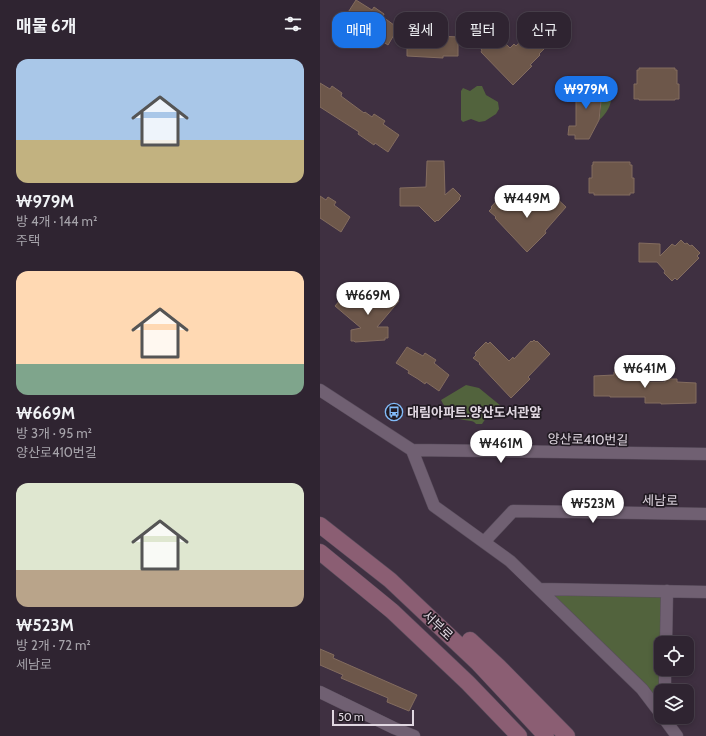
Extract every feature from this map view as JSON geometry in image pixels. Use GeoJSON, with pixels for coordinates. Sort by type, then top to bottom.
{"type":"FeatureCollection","features":[{"type":"Feature","properties":{"kind":"main road","name":"서부로"},"geometry":{"type":"LineString","coordinates":[[320,525],[390,580],[478,663],[546,736]]}},
{"type":"Feature","properties":{"kind":"main road","name":"서부로"},"geometry":{"type":"LineString","coordinates":[[320,552],[392,611],[468,683],[519,736]]}},
{"type":"Feature","properties":{"kind":"main road"},"geometry":{"type":"LineString","coordinates":[[390,580],[435,607],[498,666],[567,736]]}},
{"type":"Feature","properties":{"kind":"street"},"geometry":{"type":"LineString","coordinates":[[320,390],[412,450],[434,506],[510,561],[642,689],[654,705]]}},
{"type":"Feature","properties":{"kind":"street","name":"양산로410번길"},"geometry":{"type":"LineString","coordinates":[[412,450],[706,454]]}},
{"type":"Feature","properties":{"kind":"street","name":"세남로"},"geometry":{"type":"LineString","coordinates":[[484,542],[513,511],[706,514]]}},
{"type":"Feature","properties":{"kind":"street"},"geometry":{"type":"LineString","coordinates":[[539,590],[706,592]]}},
{"type":"Feature","properties":{"kind":"street"},"geometry":{"type":"LineString","coordinates":[[666,636],[667,591]]}},
{"type":"Feature","properties":{"kind":"street"},"geometry":{"type":"LineString","coordinates":[[320,692],[394,728],[414,736]]}},
{"type":"Feature","properties":{"kind":"street"},"geometry":{"type":"LineString","coordinates":[[668,724],[677,736]]}},
{"type":"Feature","properties":{"kind":"green space"},"geometry":{"type":"Polygon","coordinates":[[[606,81],[611,92],[611,102],[607,112],[599,120],[601,102],[599,93],[594,85],[606,81]]]}},
{"type":"Feature","properties":{"kind":"green space"},"geometry":{"type":"Polygon","coordinates":[[[477,86],[482,86],[486,95],[498,102],[499,109],[496,114],[485,121],[479,122],[471,119],[463,122],[461,120],[461,91],[463,88],[470,91],[477,86]]]}},
{"type":"Feature","properties":{"kind":"green space"},"geometry":{"type":"Polygon","coordinates":[[[466,385],[479,388],[501,406],[486,418],[482,424],[476,424],[472,421],[456,417],[445,407],[441,400],[466,385]]]}},
{"type":"Feature","properties":{"kind":"green space"},"geometry":{"type":"Polygon","coordinates":[[[539,589],[667,591],[662,636],[654,636],[654,676],[661,676],[661,684],[654,684],[654,707],[539,589]]]}},
{"type":"Feature","properties":{"kind":"building"},"geometry":{"type":"Polygon","coordinates":[[[356,0],[372,10],[374,7],[381,12],[348,12],[356,0]]]}},
{"type":"Feature","properties":{"kind":"building"},"geometry":{"type":"Polygon","coordinates":[[[386,19],[394,25],[394,35],[388,45],[386,44],[386,19]]]}},
{"type":"Feature","properties":{"kind":"building"},"geometry":{"type":"Polygon","coordinates":[[[448,36],[456,37],[458,56],[443,56],[443,58],[407,56],[407,48],[448,48],[448,36]]]}},
{"type":"Feature","properties":{"kind":"building"},"geometry":{"type":"Polygon","coordinates":[[[514,44],[516,46],[517,45],[517,48],[545,48],[530,65],[532,66],[513,85],[481,52],[482,50],[480,48],[510,48],[514,44]]]}},
{"type":"Feature","properties":{"kind":"building"},"geometry":{"type":"Polygon","coordinates":[[[639,68],[675,68],[675,70],[677,70],[677,84],[679,84],[679,99],[634,99],[634,84],[637,84],[637,70],[639,70],[639,68]]]}},
{"type":"Feature","properties":{"kind":"building"},"geometry":{"type":"Polygon","coordinates":[[[576,80],[584,80],[594,85],[598,91],[601,101],[599,120],[589,139],[575,139],[575,135],[568,135],[569,126],[576,126],[576,80]]]}},
{"type":"Feature","properties":{"kind":"building"},"geometry":{"type":"Polygon","coordinates":[[[320,83],[330,89],[332,86],[342,93],[341,96],[364,113],[365,112],[372,117],[374,114],[385,121],[383,124],[399,135],[388,152],[375,143],[374,145],[358,134],[359,132],[320,107],[320,83]]]}},
{"type":"Feature","properties":{"kind":"building"},"geometry":{"type":"Polygon","coordinates":[[[427,161],[444,161],[445,195],[453,188],[461,196],[459,198],[460,199],[438,221],[437,220],[435,222],[419,206],[400,206],[400,188],[426,187],[427,161]]]}},
{"type":"Feature","properties":{"kind":"building"},"geometry":{"type":"Polygon","coordinates":[[[593,162],[630,162],[630,165],[632,165],[632,178],[634,178],[634,193],[630,193],[630,195],[594,195],[594,193],[589,193],[589,178],[592,178],[593,162]]]}},
{"type":"Feature","properties":{"kind":"building"},"geometry":{"type":"Polygon","coordinates":[[[550,194],[566,207],[545,231],[546,233],[527,252],[489,211],[502,195],[504,197],[506,195],[525,214],[529,210],[530,212],[550,194]]]}},
{"type":"Feature","properties":{"kind":"building"},"geometry":{"type":"Polygon","coordinates":[[[320,196],[326,200],[328,197],[336,202],[334,205],[350,217],[341,232],[320,218],[320,196]]]}},
{"type":"Feature","properties":{"kind":"building"},"geometry":{"type":"Polygon","coordinates":[[[681,240],[685,244],[687,243],[690,246],[692,245],[700,253],[697,256],[699,258],[677,280],[675,278],[672,281],[664,273],[665,271],[657,262],[639,262],[639,243],[660,244],[660,256],[672,244],[675,246],[681,240]]]}},
{"type":"Feature","properties":{"kind":"building"},"geometry":{"type":"Polygon","coordinates":[[[385,290],[399,301],[377,327],[388,327],[388,338],[385,338],[385,340],[351,341],[351,330],[361,328],[335,306],[347,292],[368,309],[385,290]]]}},
{"type":"Feature","properties":{"kind":"building"},"geometry":{"type":"Polygon","coordinates":[[[534,340],[536,342],[537,341],[550,354],[528,377],[530,379],[511,398],[479,364],[480,363],[473,358],[476,355],[475,353],[486,342],[488,344],[490,342],[509,361],[513,357],[514,359],[531,341],[532,342],[534,340]]]}},
{"type":"Feature","properties":{"kind":"building"},"geometry":{"type":"Polygon","coordinates":[[[407,347],[423,356],[425,353],[436,360],[434,363],[449,375],[439,391],[426,382],[425,384],[408,373],[409,371],[396,363],[407,347]]]}},
{"type":"Feature","properties":{"kind":"building"},"geometry":{"type":"Polygon","coordinates":[[[614,372],[626,372],[626,375],[645,376],[645,382],[665,382],[665,379],[677,379],[677,382],[696,383],[696,403],[645,403],[645,397],[594,396],[594,376],[614,375],[614,372]]]}},
{"type":"Feature","properties":{"kind":"building"},"geometry":{"type":"Polygon","coordinates":[[[320,649],[334,655],[333,658],[417,695],[409,711],[387,702],[388,698],[341,678],[343,675],[320,665],[320,649]]]}},
{"type":"Feature","properties":{"kind":"place","name":"대림아파트.양산도서관앞"},"geometry":{"type":"Point","coordinates":[394,412]}}]}
